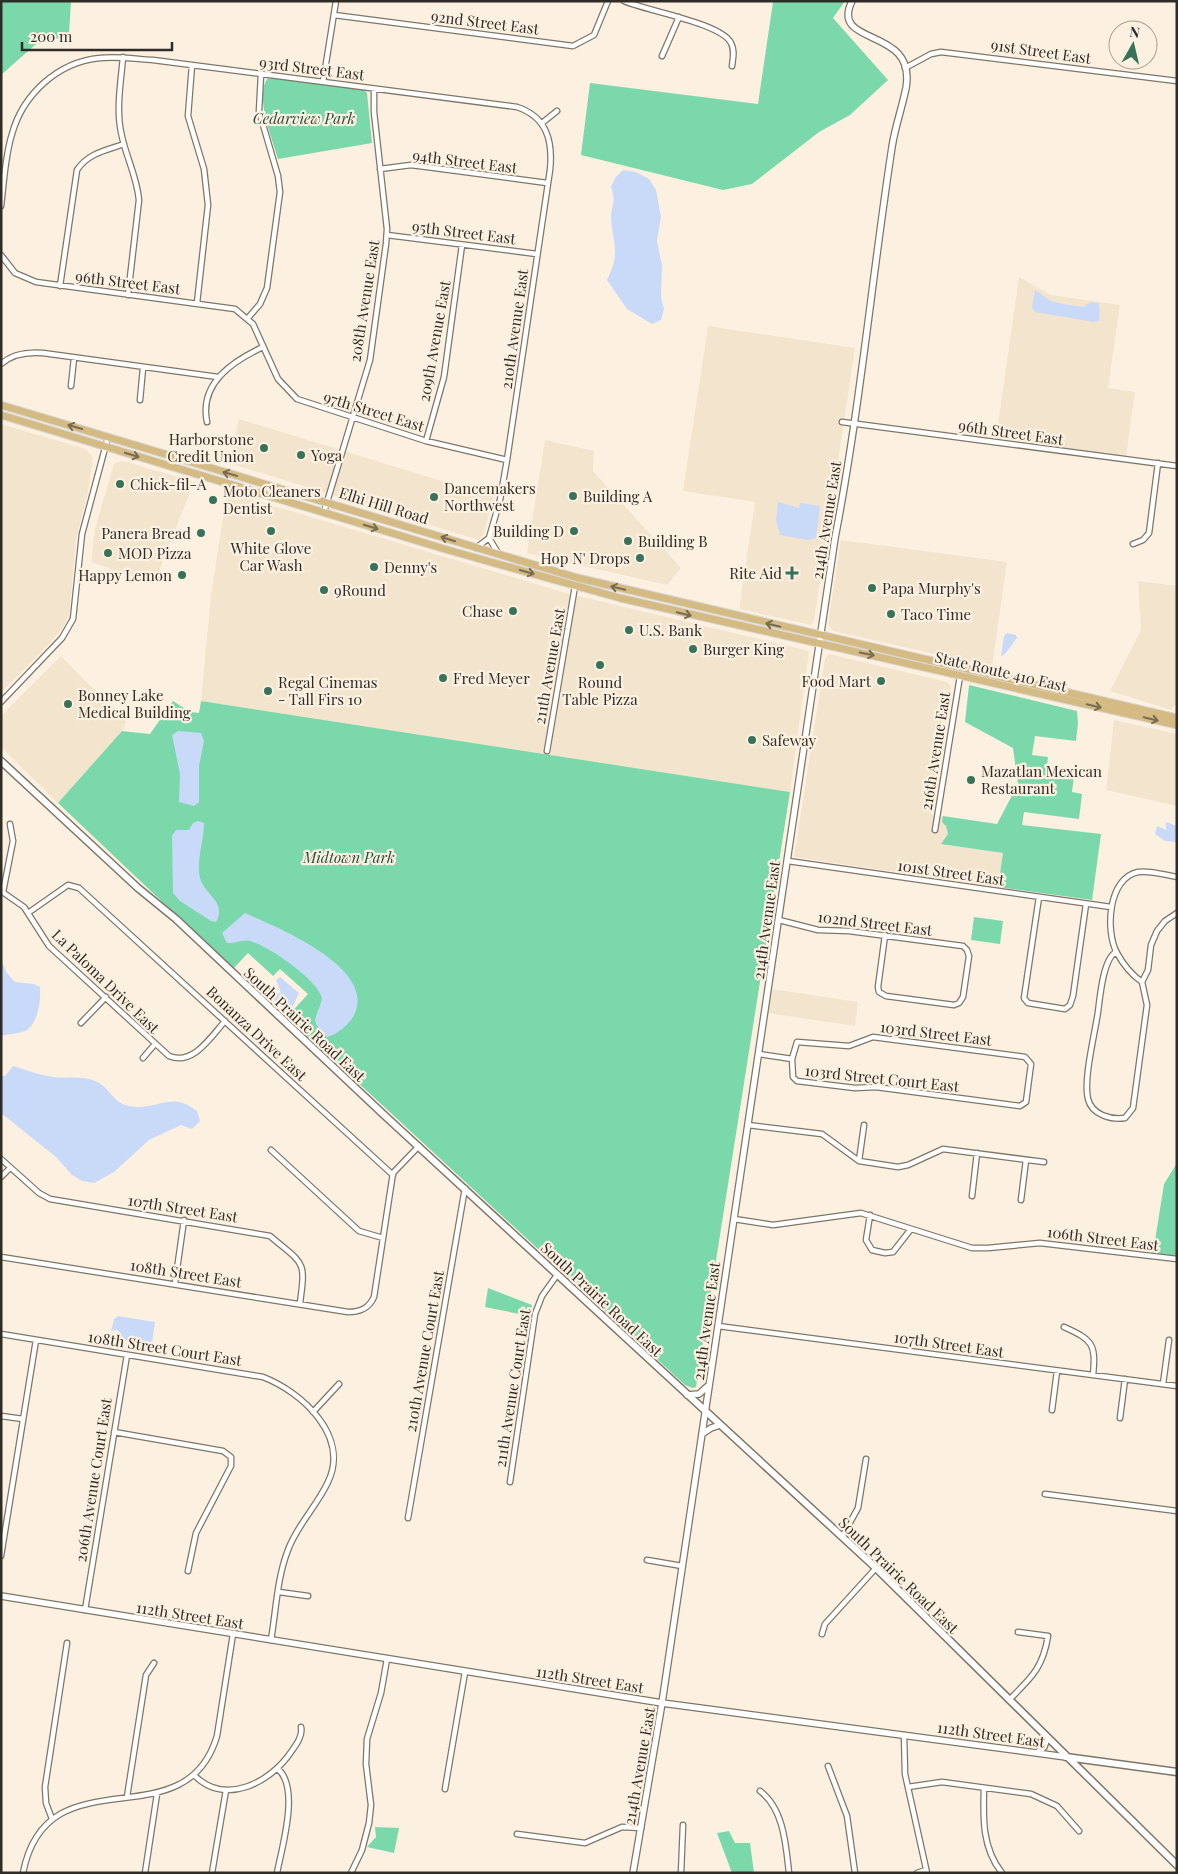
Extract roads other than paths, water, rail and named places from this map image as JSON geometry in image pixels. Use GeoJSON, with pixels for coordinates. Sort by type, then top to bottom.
{"type":"FeatureCollection","features":[{"type":"Feature","properties":{"kind":"main road","name":"Elhi Hill Road"},"geometry":{"type":"LineString","coordinates":[[1,405],[578,578],[778,626],[821,634]]}},
{"type":"Feature","properties":{"kind":"main road","name":"Elhi Hill Road"},"geometry":{"type":"LineString","coordinates":[[1,415],[575,586],[684,614],[820,644]]}},
{"type":"Feature","properties":{"kind":"main road","name":"State Route 410 East"},"geometry":{"type":"LineString","coordinates":[[821,634],[1177,718]]}},
{"type":"Feature","properties":{"kind":"main road","name":"State Route 410 East"},"geometry":{"type":"LineString","coordinates":[[820,644],[1177,725]]}},
{"type":"Feature","properties":{"kind":"main road","name":"South Prairie Road East"},"geometry":{"type":"LineString","coordinates":[[1,761],[138,888],[176,919],[557,1275],[876,1568],[1177,1865]]}},
{"type":"Feature","properties":{"kind":"main road","name":"112th Street East"},"geometry":{"type":"LineString","coordinates":[[1066,1757],[1177,1772]]}},
{"type":"Feature","properties":{"kind":"main road"},"geometry":{"type":"LineString","coordinates":[[1084,1775],[1087,1764],[1091,1760]]}},
{"type":"Feature","properties":{"kind":"street"},"geometry":{"type":"LineString","coordinates":[[323,82],[336,1]]}},
{"type":"Feature","properties":{"kind":"street","name":"92nd Street East"},"geometry":{"type":"LineString","coordinates":[[334,15],[573,46],[594,35],[608,1]]}},
{"type":"Feature","properties":{"kind":"street"},"geometry":{"type":"LineString","coordinates":[[624,1],[650,11],[678,17],[723,34],[733,49],[732,66]]}},
{"type":"Feature","properties":{"kind":"street"},"geometry":{"type":"LineString","coordinates":[[852,1],[849,16],[856,31],[892,47],[900,54],[906,68]]}},
{"type":"Feature","properties":{"kind":"street"},"geometry":{"type":"LineString","coordinates":[[662,56],[678,17]]}},
{"type":"Feature","properties":{"kind":"street","name":"91st Street East"},"geometry":{"type":"LineString","coordinates":[[906,68],[931,54],[941,52],[1177,81]]}},
{"type":"Feature","properties":{"kind":"street"},"geometry":{"type":"LineString","coordinates":[[123,57],[119,109],[120,127],[140,200],[128,294]]}},
{"type":"Feature","properties":{"kind":"street","name":"93rd Street East"},"geometry":{"type":"LineString","coordinates":[[1,206],[9,143],[17,120],[35,92],[58,72],[90,60],[123,57],[516,107],[524,110],[542,123]]}},
{"type":"Feature","properties":{"kind":"street"},"geometry":{"type":"LineString","coordinates":[[192,65],[188,116],[204,169],[208,205],[197,304]]}},
{"type":"Feature","properties":{"kind":"street","name":"214th Avenue East"},"geometry":{"type":"LineString","coordinates":[[633,1873],[662,1703],[854,423],[892,148],[906,87],[906,68]]}},
{"type":"Feature","properties":{"kind":"street"},"geometry":{"type":"LineString","coordinates":[[248,318],[260,304],[267,288],[280,192],[278,176],[259,111],[262,74]]}},
{"type":"Feature","properties":{"kind":"street","name":"208th Avenue East"},"geometry":{"type":"LineString","coordinates":[[324,512],[370,360],[387,235],[374,112],[374,89]]}},
{"type":"Feature","properties":{"kind":"street"},"geometry":{"type":"LineString","coordinates":[[542,123],[557,112]]}},
{"type":"Feature","properties":{"kind":"street","name":"210th Avenue East"},"geometry":{"type":"LineString","coordinates":[[489,538],[500,500],[507,460],[552,153],[548,135],[542,123]]}},
{"type":"Feature","properties":{"kind":"street"},"geometry":{"type":"LineString","coordinates":[[60,286],[77,170],[84,161],[94,154],[124,144]]}},
{"type":"Feature","properties":{"kind":"street","name":"94th Street East"},"geometry":{"type":"LineString","coordinates":[[380,169],[411,165],[547,183]]}},
{"type":"Feature","properties":{"kind":"street","name":"95th Street East"},"geometry":{"type":"LineString","coordinates":[[387,235],[537,254]]}},
{"type":"Feature","properties":{"kind":"street","name":"209th Avenue East"},"geometry":{"type":"LineString","coordinates":[[426,441],[444,376],[462,245]]}},
{"type":"Feature","properties":{"kind":"street"},"geometry":{"type":"LineString","coordinates":[[1,255],[7,265],[1,268]]}},
{"type":"Feature","properties":{"kind":"street","name":"96th Street East"},"geometry":{"type":"LineString","coordinates":[[7,265],[15,273],[28,280],[60,286],[235,309],[248,318]]}},
{"type":"Feature","properties":{"kind":"street","name":"97th Street East"},"geometry":{"type":"LineString","coordinates":[[248,318],[278,379],[290,393],[305,403],[426,441],[507,460]]}},
{"type":"Feature","properties":{"kind":"street"},"geometry":{"type":"LineString","coordinates":[[207,422],[206,415],[209,397],[218,377],[237,360],[263,347]]}},
{"type":"Feature","properties":{"kind":"street"},"geometry":{"type":"LineString","coordinates":[[2,362],[30,352],[218,377]]}},
{"type":"Feature","properties":{"kind":"street"},"geometry":{"type":"LineString","coordinates":[[71,386],[74,358]]}},
{"type":"Feature","properties":{"kind":"street"},"geometry":{"type":"LineString","coordinates":[[140,400],[143,368]]}},
{"type":"Feature","properties":{"kind":"street","name":"96th Street East"},"geometry":{"type":"LineString","coordinates":[[842,422],[1177,466]]}},
{"type":"Feature","properties":{"kind":"street"},"geometry":{"type":"LineString","coordinates":[[1,702],[62,638],[73,619],[82,534],[108,436]]}},
{"type":"Feature","properties":{"kind":"street"},"geometry":{"type":"LineString","coordinates":[[1133,544],[1143,540],[1149,533],[1158,464]]}},
{"type":"Feature","properties":{"kind":"street"},"geometry":{"type":"LineString","coordinates":[[476,548],[489,538],[498,554]]}},
{"type":"Feature","properties":{"kind":"street","name":"211th Avenue East"},"geometry":{"type":"LineString","coordinates":[[547,751],[575,586]]}},
{"type":"Feature","properties":{"kind":"street","name":"216th Avenue East"},"geometry":{"type":"LineString","coordinates":[[935,830],[960,676]]}},
{"type":"Feature","properties":{"kind":"street"},"geometry":{"type":"LineString","coordinates":[[2,892],[14,842],[10,824]]}},
{"type":"Feature","properties":{"kind":"street","name":"101st Street East"},"geometry":{"type":"LineString","coordinates":[[788,861],[1110,907]]}},
{"type":"Feature","properties":{"kind":"street"},"geometry":{"type":"LineString","coordinates":[[1116,952],[1108,958],[1087,1087],[1088,1100],[1093,1108],[1101,1115],[1119,1119],[1130,1114],[1133,1108],[1147,1005],[1142,982],[1130,972],[1116,952],[1110,907],[1118,889],[1130,875],[1146,872],[1177,877]]}},
{"type":"Feature","properties":{"kind":"street","name":"Bonanza Drive East"},"geometry":{"type":"LineString","coordinates":[[28,913],[68,885],[72,884],[88,894],[393,1175]]}},
{"type":"Feature","properties":{"kind":"street","name":"La Paloma Drive East"},"geometry":{"type":"LineString","coordinates":[[2,892],[16,900],[28,913],[44,941],[169,1056],[177,1058],[187,1057],[196,1052],[225,1021]]}},
{"type":"Feature","properties":{"kind":"street"},"geometry":{"type":"LineString","coordinates":[[1039,897],[1024,998],[1030,1004],[1065,1009],[1070,1005],[1086,904]]}},
{"type":"Feature","properties":{"kind":"street"},"geometry":{"type":"LineString","coordinates":[[1142,982],[1148,970],[1151,946],[1157,931],[1165,921],[1177,913]]}},
{"type":"Feature","properties":{"kind":"street","name":"102nd Street East"},"geometry":{"type":"LineString","coordinates":[[779,920],[818,930],[849,930],[963,946],[969,956],[963,997],[959,1003],[954,1005],[886,996],[880,992],[878,987],[885,936]]}},
{"type":"Feature","properties":{"kind":"street"},"geometry":{"type":"LineString","coordinates":[[82,1023],[106,997]]}},
{"type":"Feature","properties":{"kind":"street","name":"103rd Street East"},"geometry":{"type":"LineString","coordinates":[[792,1059],[797,1042],[848,1046],[873,1037],[1017,1055],[1025,1057],[1030,1061],[1027,1099],[1020,1106]]}},
{"type":"Feature","properties":{"kind":"street","name":"La Paloma Drive East"},"geometry":{"type":"LineString","coordinates":[[143,1058],[155,1044]]}},
{"type":"Feature","properties":{"kind":"street","name":"103rd Street Court East"},"geometry":{"type":"LineString","coordinates":[[759,1054],[792,1059],[791,1072],[797,1081],[855,1088],[876,1087],[1020,1106]]}},
{"type":"Feature","properties":{"kind":"street"},"geometry":{"type":"LineString","coordinates":[[748,1125],[822,1134],[859,1161],[903,1167],[943,1149],[1044,1162]]}},
{"type":"Feature","properties":{"kind":"street"},"geometry":{"type":"LineString","coordinates":[[859,1161],[864,1125]]}},
{"type":"Feature","properties":{"kind":"street"},"geometry":{"type":"LineString","coordinates":[[271,1150],[359,1230],[383,1238],[393,1175],[419,1146]]}},
{"type":"Feature","properties":{"kind":"street"},"geometry":{"type":"LineString","coordinates":[[972,1196],[977,1153]]}},
{"type":"Feature","properties":{"kind":"street"},"geometry":{"type":"LineString","coordinates":[[1,1159],[10,1168],[1,1177]]}},
{"type":"Feature","properties":{"kind":"street"},"geometry":{"type":"LineString","coordinates":[[1021,1200],[1026,1160]]}},
{"type":"Feature","properties":{"kind":"street","name":"107th Street East"},"geometry":{"type":"LineString","coordinates":[[10,1168],[45,1197],[266,1234],[298,1260],[303,1268],[300,1304]]}},
{"type":"Feature","properties":{"kind":"street","name":"210th Avenue Court East"},"geometry":{"type":"LineString","coordinates":[[408,1518],[465,1188]]}},
{"type":"Feature","properties":{"kind":"street","name":"106th Street East"},"geometry":{"type":"LineString","coordinates":[[734,1219],[773,1225],[854,1213],[870,1215],[977,1248],[1040,1243],[1177,1260]]}},
{"type":"Feature","properties":{"kind":"street"},"geometry":{"type":"LineString","coordinates":[[870,1215],[866,1240],[872,1250],[885,1253],[893,1252],[911,1228]]}},
{"type":"Feature","properties":{"kind":"street"},"geometry":{"type":"LineString","coordinates":[[174,1284],[184,1220]]}},
{"type":"Feature","properties":{"kind":"street","name":"108th Street East"},"geometry":{"type":"LineString","coordinates":[[1,1257],[348,1312],[365,1308],[374,1297],[383,1238]]}},
{"type":"Feature","properties":{"kind":"street","name":"211th Avenue Court East"},"geometry":{"type":"LineString","coordinates":[[510,1482],[535,1314],[542,1296],[557,1275]]}},
{"type":"Feature","properties":{"kind":"street","name":"107th Street East"},"geometry":{"type":"LineString","coordinates":[[718,1326],[1177,1386]]}},
{"type":"Feature","properties":{"kind":"street"},"geometry":{"type":"LineString","coordinates":[[1064,1327],[1085,1337],[1092,1346],[1094,1358],[1093,1375]]}},
{"type":"Feature","properties":{"kind":"street","name":"108th Street Court East"},"geometry":{"type":"LineString","coordinates":[[1,1334],[264,1377],[287,1388],[313,1412]]}},
{"type":"Feature","properties":{"kind":"street"},"geometry":{"type":"LineString","coordinates":[[1,1556],[36,1340]]}},
{"type":"Feature","properties":{"kind":"street"},"geometry":{"type":"LineString","coordinates":[[1163,1384],[1169,1340]]}},
{"type":"Feature","properties":{"kind":"street","name":"206th Avenue Court East"},"geometry":{"type":"LineString","coordinates":[[85,1610],[127,1354]]}},
{"type":"Feature","properties":{"kind":"street"},"geometry":{"type":"LineString","coordinates":[[1052,1410],[1057,1371]]}},
{"type":"Feature","properties":{"kind":"street"},"geometry":{"type":"LineString","coordinates":[[1120,1418],[1125,1379]]}},
{"type":"Feature","properties":{"kind":"street"},"geometry":{"type":"LineString","coordinates":[[271,1640],[284,1563],[291,1541],[302,1520],[326,1488],[333,1469],[332,1444],[324,1427],[313,1412],[339,1384]]}},
{"type":"Feature","properties":{"kind":"street"},"geometry":{"type":"LineString","coordinates":[[687,1395],[699,1394],[709,1385]]}},
{"type":"Feature","properties":{"kind":"street"},"geometry":{"type":"LineString","coordinates":[[1,1416],[23,1419]]}},
{"type":"Feature","properties":{"kind":"street"},"geometry":{"type":"LineString","coordinates":[[702,1434],[720,1425]]}},
{"type":"Feature","properties":{"kind":"street"},"geometry":{"type":"LineString","coordinates":[[114,1432],[223,1451],[231,1459],[230,1466],[196,1534],[188,1571]]}},
{"type":"Feature","properties":{"kind":"street"},"geometry":{"type":"LineString","coordinates":[[842,1537],[856,1514],[866,1459]]}},
{"type":"Feature","properties":{"kind":"street"},"geometry":{"type":"LineString","coordinates":[[1045,1494],[1177,1511]]}},
{"type":"Feature","properties":{"kind":"street"},"geometry":{"type":"LineString","coordinates":[[647,1560],[682,1566]]}},
{"type":"Feature","properties":{"kind":"street"},"geometry":{"type":"LineString","coordinates":[[822,1634],[825,1624],[876,1568]]}},
{"type":"Feature","properties":{"kind":"street"},"geometry":{"type":"LineString","coordinates":[[279,1592],[308,1596]]}},
{"type":"Feature","properties":{"kind":"street","name":"112th Street East"},"geometry":{"type":"LineString","coordinates":[[1,1596],[662,1703],[1066,1757]]}},
{"type":"Feature","properties":{"kind":"street"},"geometry":{"type":"LineString","coordinates":[[1009,1700],[1039,1669],[1046,1651],[1048,1636],[1018,1632]]}},
{"type":"Feature","properties":{"kind":"street"},"geometry":{"type":"LineString","coordinates":[[23,1873],[26,1857],[34,1840],[52,1819],[76,1806],[157,1794],[177,1787],[194,1775],[206,1761],[216,1736],[233,1634]]}},
{"type":"Feature","properties":{"kind":"street"},"geometry":{"type":"LineString","coordinates":[[52,1819],[46,1803],[44,1787],[67,1643]]}},
{"type":"Feature","properties":{"kind":"street"},"geometry":{"type":"LineString","coordinates":[[351,1873],[362,1850],[369,1823],[371,1805],[366,1764],[367,1739],[381,1693],[387,1659]]}},
{"type":"Feature","properties":{"kind":"street"},"geometry":{"type":"LineString","coordinates":[[127,1797],[146,1675],[154,1663]]}},
{"type":"Feature","properties":{"kind":"street"},"geometry":{"type":"LineString","coordinates":[[445,1790],[465,1672]]}},
{"type":"Feature","properties":{"kind":"street"},"geometry":{"type":"LineString","coordinates":[[194,1775],[210,1786],[226,1790],[257,1783],[278,1769],[298,1740],[302,1727]]}},
{"type":"Feature","properties":{"kind":"street"},"geometry":{"type":"LineString","coordinates":[[904,1736],[904,1766],[926,1871],[918,1873]]}},
{"type":"Feature","properties":{"kind":"street"},"geometry":{"type":"LineString","coordinates":[[1037,1753],[1044,1747],[1047,1738]]}},
{"type":"Feature","properties":{"kind":"street"},"geometry":{"type":"LineString","coordinates":[[828,1766],[847,1816],[856,1873]]}},
{"type":"Feature","properties":{"kind":"street"},"geometry":{"type":"LineString","coordinates":[[277,1873],[289,1798],[288,1783],[278,1769]]}},
{"type":"Feature","properties":{"kind":"street"},"geometry":{"type":"LineString","coordinates":[[908,1787],[942,1782],[1039,1796],[1061,1810],[1079,1831]]}},
{"type":"Feature","properties":{"kind":"street"},"geometry":{"type":"LineString","coordinates":[[984,1788],[986,1841],[992,1857],[1002,1873]]}},
{"type":"Feature","properties":{"kind":"street"},"geometry":{"type":"LineString","coordinates":[[212,1873],[226,1790]]}},
{"type":"Feature","properties":{"kind":"street"},"geometry":{"type":"LineString","coordinates":[[760,1791],[770,1798],[780,1823],[786,1843],[789,1873]]}},
{"type":"Feature","properties":{"kind":"street"},"geometry":{"type":"LineString","coordinates":[[145,1873],[157,1794]]}},
{"type":"Feature","properties":{"kind":"street"},"geometry":{"type":"LineString","coordinates":[[681,1873],[683,1825]]}},
{"type":"Feature","properties":{"kind":"street"},"geometry":{"type":"LineString","coordinates":[[517,1834],[585,1843],[622,1827],[641,1828]]}},
{"type":"Feature","properties":{"kind":"water"},"geometry":{"type":"Polygon","coordinates":[[[623,170],[636,172],[649,179],[656,190],[661,217],[657,241],[662,265],[661,297],[664,309],[661,320],[652,324],[627,309],[607,280],[615,255],[611,218],[614,197],[611,187],[615,178],[623,170]]]}},
{"type":"Feature","properties":{"kind":"water"},"geometry":{"type":"Polygon","coordinates":[[[1035,290],[1051,301],[1063,304],[1083,307],[1091,302],[1098,303],[1100,311],[1099,321],[1094,322],[1035,312],[1032,307],[1035,290]]]}},
{"type":"Feature","properties":{"kind":"water"},"geometry":{"type":"Polygon","coordinates":[[[778,502],[799,508],[800,503],[820,506],[816,538],[808,540],[780,535],[776,521],[778,502]]]}},
{"type":"Feature","properties":{"kind":"water"},"geometry":{"type":"Polygon","coordinates":[[[1007,633],[1016,635],[1017,638],[1004,655],[1001,656],[1004,636],[1007,633]]]}},
{"type":"Feature","properties":{"kind":"water"},"geometry":{"type":"Polygon","coordinates":[[[178,731],[201,733],[204,741],[199,766],[199,802],[194,806],[179,802],[180,774],[172,735],[178,731]]]}},
{"type":"Feature","properties":{"kind":"water"},"geometry":{"type":"Polygon","coordinates":[[[198,821],[204,823],[199,865],[200,878],[219,909],[216,922],[211,921],[180,901],[173,893],[172,836],[176,830],[189,830],[193,823],[198,821]]]}},
{"type":"Feature","properties":{"kind":"water"},"geometry":{"type":"Polygon","coordinates":[[[1166,822],[1177,826],[1177,842],[1165,841],[1155,834],[1157,826],[1166,830],[1166,822]]]}},
{"type":"Feature","properties":{"kind":"water"},"geometry":{"type":"Polygon","coordinates":[[[245,913],[278,928],[320,951],[351,980],[357,996],[355,1013],[343,1028],[327,1037],[321,1031],[317,1026],[316,1018],[322,998],[311,982],[291,964],[268,949],[250,941],[227,943],[222,933],[245,913]]]}},
{"type":"Feature","properties":{"kind":"water"},"geometry":{"type":"Polygon","coordinates":[[[1,960],[7,973],[15,982],[34,984],[40,987],[40,992],[38,1012],[29,1028],[22,1032],[1,1036],[1,960]]]}},
{"type":"Feature","properties":{"kind":"water"},"geometry":{"type":"Polygon","coordinates":[[[280,977],[299,993],[293,1006],[286,1011],[278,1005],[266,989],[269,988],[274,994],[281,993],[276,980],[280,977]]]}},
{"type":"Feature","properties":{"kind":"water"},"geometry":{"type":"Polygon","coordinates":[[[13,1066],[58,1078],[90,1079],[101,1084],[118,1101],[130,1106],[139,1107],[168,1102],[181,1103],[197,1111],[200,1121],[192,1129],[181,1125],[149,1140],[114,1172],[94,1183],[82,1181],[72,1175],[56,1157],[1,1113],[1,1076],[5,1076],[13,1066]]]}},
{"type":"Feature","properties":{"kind":"water"},"geometry":{"type":"Polygon","coordinates":[[[118,1316],[155,1322],[152,1343],[125,1340],[117,1330],[111,1331],[114,1319],[118,1316]]]}},
{"type":"Feature","properties":{"kind":"place","name":"Harborstone Credit Union"},"geometry":{"type":"Point","coordinates":[264,448]}},
{"type":"Feature","properties":{"kind":"place","name":"Yoga"},"geometry":{"type":"Point","coordinates":[301,455]}},
{"type":"Feature","properties":{"kind":"place","name":"Chick-fil-A"},"geometry":{"type":"Point","coordinates":[120,484]}},
{"type":"Feature","properties":{"kind":"place","name":"Building A"},"geometry":{"type":"Point","coordinates":[573,496]}},
{"type":"Feature","properties":{"kind":"place","name":"Dancemakers Northwest"},"geometry":{"type":"Point","coordinates":[434,497]}},
{"type":"Feature","properties":{"kind":"place","name":"Moto Cleaners Dentist"},"geometry":{"type":"Point","coordinates":[213,500]}},
{"type":"Feature","properties":{"kind":"place","name":"White Glove Car Wash"},"geometry":{"type":"Point","coordinates":[271,531]}},
{"type":"Feature","properties":{"kind":"place","name":"Building D"},"geometry":{"type":"Point","coordinates":[574,531]}},
{"type":"Feature","properties":{"kind":"place","name":"Panera Bread"},"geometry":{"type":"Point","coordinates":[201,533]}},
{"type":"Feature","properties":{"kind":"place","name":"Building B"},"geometry":{"type":"Point","coordinates":[628,541]}},
{"type":"Feature","properties":{"kind":"place","name":"MOD Pizza"},"geometry":{"type":"Point","coordinates":[108,553]}},
{"type":"Feature","properties":{"kind":"place","name":"Hop N' Drops"},"geometry":{"type":"Point","coordinates":[640,558]}},
{"type":"Feature","properties":{"kind":"place","name":"Denny's"},"geometry":{"type":"Point","coordinates":[374,567]}},
{"type":"Feature","properties":{"kind":"place","name":"Rite Aid"},"geometry":{"type":"Point","coordinates":[792,573]}},
{"type":"Feature","properties":{"kind":"place","name":"Happy Lemon"},"geometry":{"type":"Point","coordinates":[182,575]}},
{"type":"Feature","properties":{"kind":"place","name":"Papa Murphy's"},"geometry":{"type":"Point","coordinates":[872,588]}},
{"type":"Feature","properties":{"kind":"place","name":"9Round"},"geometry":{"type":"Point","coordinates":[324,590]}},
{"type":"Feature","properties":{"kind":"place","name":"Chase"},"geometry":{"type":"Point","coordinates":[513,611]}},
{"type":"Feature","properties":{"kind":"place","name":"Taco Time"},"geometry":{"type":"Point","coordinates":[891,614]}},
{"type":"Feature","properties":{"kind":"place","name":"U.S. Bank"},"geometry":{"type":"Point","coordinates":[629,630]}},
{"type":"Feature","properties":{"kind":"place","name":"Burger King"},"geometry":{"type":"Point","coordinates":[693,649]}},
{"type":"Feature","properties":{"kind":"place","name":"Round Table Pizza"},"geometry":{"type":"Point","coordinates":[600,665]}},
{"type":"Feature","properties":{"kind":"place","name":"Fred Meyer"},"geometry":{"type":"Point","coordinates":[443,678]}},
{"type":"Feature","properties":{"kind":"place","name":"Food Mart"},"geometry":{"type":"Point","coordinates":[881,681]}},
{"type":"Feature","properties":{"kind":"place","name":"Regal Cinemas - Tall Firs 10"},"geometry":{"type":"Point","coordinates":[268,691]}},
{"type":"Feature","properties":{"kind":"place","name":"Bonney Lake Medical Building"},"geometry":{"type":"Point","coordinates":[68,704]}},
{"type":"Feature","properties":{"kind":"place","name":"Safeway"},"geometry":{"type":"Point","coordinates":[752,740]}},
{"type":"Feature","properties":{"kind":"place","name":"Mazatlan Mexican Restaurant"},"geometry":{"type":"Point","coordinates":[971,780]}},
{"type":"Feature","properties":{"kind":"park label","name":"Cedarview Park"},"geometry":{"type":"Point","coordinates":[304,118]}},
{"type":"Feature","properties":{"kind":"park label","name":"Midtown Park"},"geometry":{"type":"Point","coordinates":[349,857]}}]}
